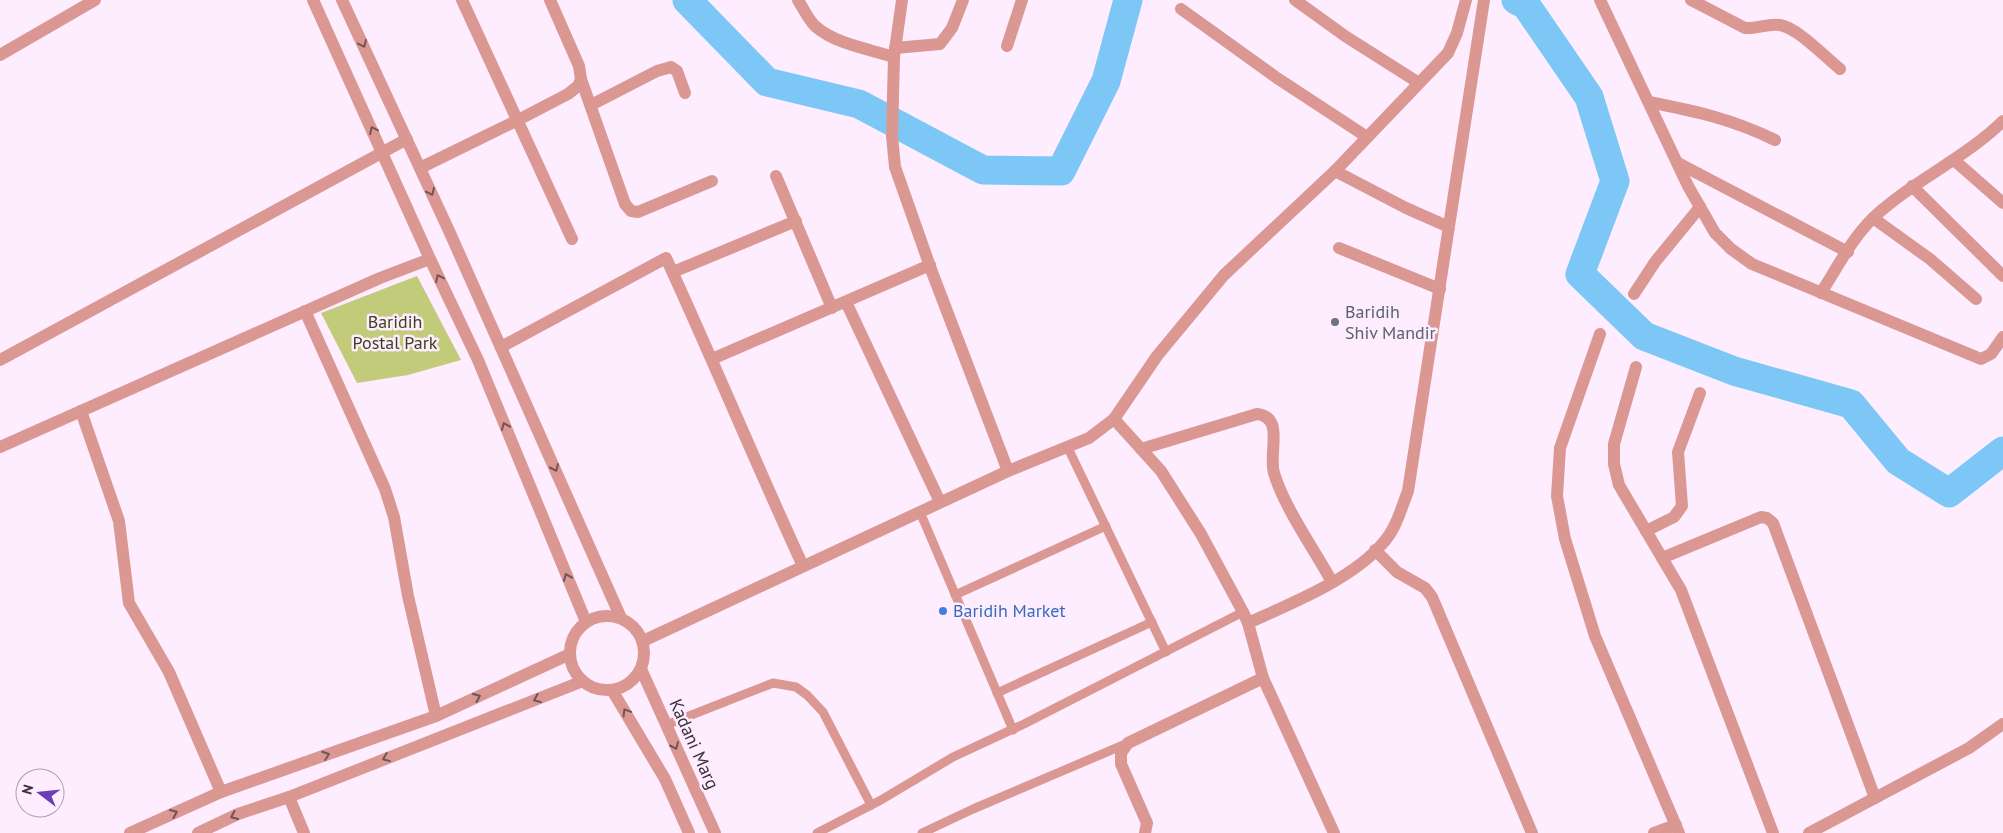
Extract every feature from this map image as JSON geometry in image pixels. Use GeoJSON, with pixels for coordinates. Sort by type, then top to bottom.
{"type":"FeatureCollection","features":[{"type":"Feature","properties":{"kind":"street"},"geometry":{"type":"LineString","coordinates":[[0,55],[95,0]]}},
{"type":"Feature","properties":{"kind":"street"},"geometry":{"type":"LineString","coordinates":[[313,0],[430,259],[478,360],[586,622]]}},
{"type":"Feature","properties":{"kind":"street"},"geometry":{"type":"LineString","coordinates":[[342,0],[501,347],[621,618]]}},
{"type":"Feature","properties":{"kind":"street"},"geometry":{"type":"LineString","coordinates":[[462,0],[572,239]]}},
{"type":"Feature","properties":{"kind":"street"},"geometry":{"type":"LineString","coordinates":[[550,0],[580,66],[581,79],[590,105],[625,204],[631,211],[638,212],[712,181]]}},
{"type":"Feature","properties":{"kind":"street"},"geometry":{"type":"LineString","coordinates":[[798,0],[814,25],[835,38],[895,52],[940,44],[952,28],[963,0]]}},
{"type":"Feature","properties":{"kind":"street"},"geometry":{"type":"LineString","coordinates":[[902,0],[895,52],[892,136],[895,167],[930,266],[1008,470]]}},
{"type":"Feature","properties":{"kind":"street"},"geometry":{"type":"LineString","coordinates":[[1007,46],[1022,0]]}},
{"type":"Feature","properties":{"kind":"street"},"geometry":{"type":"LineString","coordinates":[[1295,0],[1345,36],[1419,83]]}},
{"type":"Feature","properties":{"kind":"street"},"geometry":{"type":"LineString","coordinates":[[1245,618],[1306,596],[1353,569],[1383,544],[1397,521],[1408,492],[1480,16],[1484,0]]}},
{"type":"Feature","properties":{"kind":"street"},"geometry":{"type":"LineString","coordinates":[[1600,0],[1700,207],[1715,233],[1731,249],[1752,264],[1981,359],[1991,354],[2003,337]]}},
{"type":"Feature","properties":{"kind":"street"},"geometry":{"type":"LineString","coordinates":[[1691,0],[1745,28],[1755,29],[1778,24],[1789,27],[1840,68]]}},
{"type":"Feature","properties":{"kind":"street"},"geometry":{"type":"LineString","coordinates":[[643,641],[1008,470],[1088,438],[1114,419],[1157,356],[1224,275],[1335,171],[1448,53],[1465,2]]}},
{"type":"Feature","properties":{"kind":"street"},"geometry":{"type":"LineString","coordinates":[[1181,9],[1277,78],[1367,137]]}},
{"type":"Feature","properties":{"kind":"street"},"geometry":{"type":"LineString","coordinates":[[590,105],[664,68],[671,67],[677,70],[685,92]]}},
{"type":"Feature","properties":{"kind":"street"},"geometry":{"type":"LineString","coordinates":[[420,168],[568,94],[578,86],[581,79]]}},
{"type":"Feature","properties":{"kind":"street"},"geometry":{"type":"LineString","coordinates":[[1649,102],[1708,113],[1744,125],[1775,140]]}},
{"type":"Feature","properties":{"kind":"street"},"geometry":{"type":"LineString","coordinates":[[1822,293],[1848,252],[1873,218],[1912,186],[1978,144],[2003,121]]}},
{"type":"Feature","properties":{"kind":"street"},"geometry":{"type":"LineString","coordinates":[[0,360],[407,139]]}},
{"type":"Feature","properties":{"kind":"street"},"geometry":{"type":"LineString","coordinates":[[1954,160],[2003,202]]}},
{"type":"Feature","properties":{"kind":"street"},"geometry":{"type":"LineString","coordinates":[[1678,163],[1848,252]]}},
{"type":"Feature","properties":{"kind":"street"},"geometry":{"type":"LineString","coordinates":[[1335,171],[1406,208],[1449,227]]}},
{"type":"Feature","properties":{"kind":"street"},"geometry":{"type":"LineString","coordinates":[[776,176],[832,308]]}},
{"type":"Feature","properties":{"kind":"street"},"geometry":{"type":"LineString","coordinates":[[1912,186],[2003,276]]}},
{"type":"Feature","properties":{"kind":"street"},"geometry":{"type":"LineString","coordinates":[[1634,294],[1655,262],[1700,207]]}},
{"type":"Feature","properties":{"kind":"street"},"geometry":{"type":"LineString","coordinates":[[1873,218],[1930,259],[1976,299]]}},
{"type":"Feature","properties":{"kind":"street"},"geometry":{"type":"LineString","coordinates":[[673,272],[796,221]]}},
{"type":"Feature","properties":{"kind":"street"},"geometry":{"type":"LineString","coordinates":[[1339,248],[1440,289]]}},
{"type":"Feature","properties":{"kind":"street"},"geometry":{"type":"LineString","coordinates":[[501,347],[666,258],[712,360],[744,438],[803,566]]}},
{"type":"Feature","properties":{"kind":"street"},"geometry":{"type":"LineString","coordinates":[[0,447],[305,311],[430,259]]}},
{"type":"Feature","properties":{"kind":"street"},"geometry":{"type":"LineString","coordinates":[[712,360],[930,266]]}},
{"type":"Feature","properties":{"kind":"street"},"geometry":{"type":"LineString","coordinates":[[846,302],[940,502]]}},
{"type":"Feature","properties":{"kind":"street"},"geometry":{"type":"LineString","coordinates":[[305,311],[385,489],[394,517],[408,596],[436,716]]}},
{"type":"Feature","properties":{"kind":"street"},"geometry":{"type":"LineString","coordinates":[[1600,334],[1560,448],[1557,496],[1565,538],[1595,636],[1678,829],[1654,833]]}},
{"type":"Feature","properties":{"kind":"street"},"geometry":{"type":"LineString","coordinates":[[1636,367],[1614,444],[1614,464],[1620,485],[1681,590],[1702,640],[1773,833]]}},
{"type":"Feature","properties":{"kind":"street"},"geometry":{"type":"LineString","coordinates":[[1646,531],[1674,517],[1682,506],[1678,452],[1700,394]]}},
{"type":"Feature","properties":{"kind":"street"},"geometry":{"type":"LineString","coordinates":[[81,411],[119,521],[130,603],[169,672],[221,792]]}},
{"type":"Feature","properties":{"kind":"street"},"geometry":{"type":"LineString","coordinates":[[1142,450],[1257,414],[1266,415],[1274,426],[1271,461],[1274,473],[1282,493],[1332,582]]}},
{"type":"Feature","properties":{"kind":"street"},"geometry":{"type":"LineString","coordinates":[[1114,419],[1161,470],[1201,534],[1245,618],[1263,678],[1334,833]]}},
{"type":"Feature","properties":{"kind":"street"},"geometry":{"type":"LineString","coordinates":[[1662,558],[1761,517],[1767,518],[1773,523],[1875,798]]}},
{"type":"Feature","properties":{"kind":"street"},"geometry":{"type":"LineString","coordinates":[[1375,550],[1397,572],[1425,588],[1432,597],[1532,833]]}},
{"type":"Feature","properties":{"kind":"street"},"geometry":{"type":"LineString","coordinates":[[609,615],[621,618],[632,624],[643,641],[644,658],[641,670],[624,687],[600,690],[583,681],[572,666],[571,642],[577,631],[586,622],[597,616],[609,615]]}},
{"type":"Feature","properties":{"kind":"street"},"geometry":{"type":"LineString","coordinates":[[130,833],[221,792],[436,716],[570,654]]}},
{"type":"Feature","properties":{"kind":"street","name":"Kadani Marg"},"geometry":{"type":"LineString","coordinates":[[641,670],[715,833]]}},
{"type":"Feature","properties":{"kind":"street"},"geometry":{"type":"LineString","coordinates":[[1145,833],[1147,823],[1121,764],[1120,753],[1128,743],[1263,678]]}},
{"type":"Feature","properties":{"kind":"street"},"geometry":{"type":"LineString","coordinates":[[198,833],[238,814],[289,797],[583,681]]}},
{"type":"Feature","properties":{"kind":"street"},"geometry":{"type":"LineString","coordinates":[[612,690],[665,779],[689,833]]}},
{"type":"Feature","properties":{"kind":"street"},"geometry":{"type":"LineString","coordinates":[[1809,833],[1969,748],[2003,724]]}},
{"type":"Feature","properties":{"kind":"street"},"geometry":{"type":"LineString","coordinates":[[289,797],[304,833]]}},
{"type":"Feature","properties":{"kind":"lane"},"geometry":{"type":"LineString","coordinates":[[1067,446],[1166,652]]}},
{"type":"Feature","properties":{"kind":"lane"},"geometry":{"type":"LineString","coordinates":[[920,512],[1013,730]]}},
{"type":"Feature","properties":{"kind":"lane"},"geometry":{"type":"LineString","coordinates":[[955,595],[1106,526]]}},
{"type":"Feature","properties":{"kind":"lane"},"geometry":{"type":"LineString","coordinates":[[818,833],[871,805],[953,757],[1013,730],[1166,652],[1245,618]]}},
{"type":"Feature","properties":{"kind":"lane"},"geometry":{"type":"LineString","coordinates":[[997,694],[1152,622]]}},
{"type":"Feature","properties":{"kind":"lane"},"geometry":{"type":"LineString","coordinates":[[666,725],[774,683],[796,687],[807,694],[823,712],[871,805]]}},
{"type":"Feature","properties":{"kind":"lane"},"geometry":{"type":"LineString","coordinates":[[922,833],[973,809],[1128,743]]}},
{"type":"Feature","properties":{"kind":"green space","name":"Baridih Postal Park"},"geometry":{"type":"Polygon","coordinates":[[[417,276],[461,360],[408,375],[357,383],[321,313],[417,276]]]}},
{"type":"Feature","properties":{"kind":"waterway"},"geometry":{"type":"LineString","coordinates":[[687,0],[767,82],[859,104],[983,170],[1061,171],[1106,81],[1128,0]]}},
{"type":"Feature","properties":{"kind":"waterway"},"geometry":{"type":"LineString","coordinates":[[1516,0],[1526,5],[1589,97],[1615,181],[1580,274],[1644,336],[1734,371],[1851,404],[1898,461],[1949,493],[2003,451]]}},
{"type":"Feature","properties":{"kind":"place","name":"Baridih Shiv Mandir"},"geometry":{"type":"Point","coordinates":[1335,322]}},
{"type":"Feature","properties":{"kind":"place","name":"Baridih Market"},"geometry":{"type":"Point","coordinates":[943,611]}}]}
